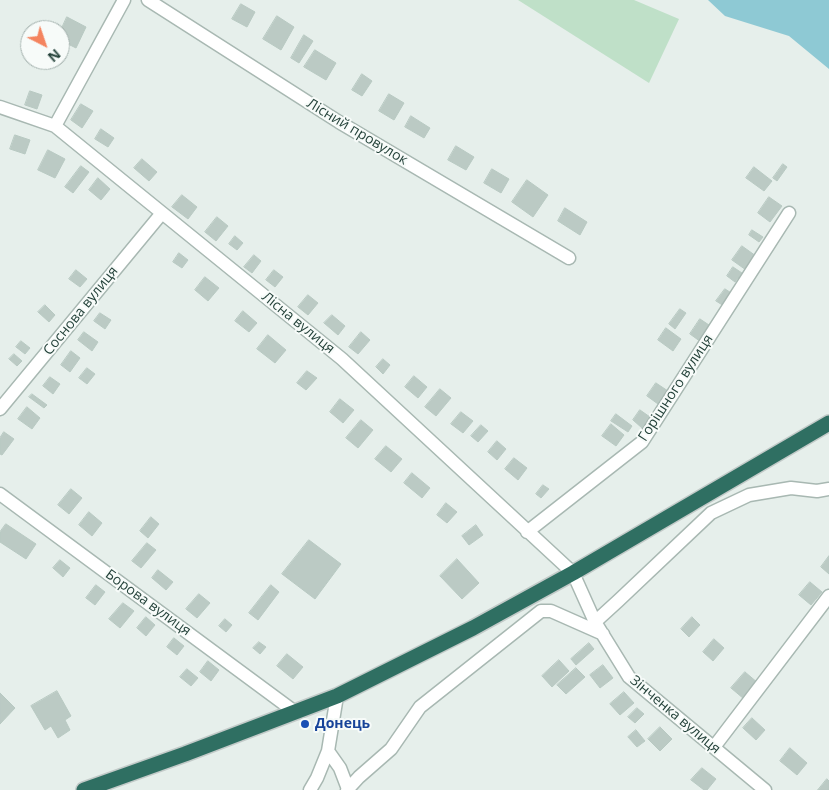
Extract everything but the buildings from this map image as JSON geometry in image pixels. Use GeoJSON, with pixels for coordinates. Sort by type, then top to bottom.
{"type":"FeatureCollection","features":[{"type":"Feature","properties":{"kind":"highway"},"geometry":{"type":"LineString","coordinates":[[84,790],[337,696],[473,628],[573,573],[829,423]]}},
{"type":"Feature","properties":{"kind":"street"},"geometry":{"type":"LineString","coordinates":[[55,126],[124,0]]}},
{"type":"Feature","properties":{"kind":"street","name":"Лісний провулок"},"geometry":{"type":"LineString","coordinates":[[148,0],[339,122],[569,258]]}},
{"type":"Feature","properties":{"kind":"street","name":"Лісна вулиця"},"geometry":{"type":"LineString","coordinates":[[0,107],[55,126],[342,359],[573,573]]}},
{"type":"Feature","properties":{"kind":"street","name":"Соснова вулиця"},"geometry":{"type":"LineString","coordinates":[[0,409],[162,213]]}},
{"type":"Feature","properties":{"kind":"street","name":"Горішного вулиця"},"geometry":{"type":"LineString","coordinates":[[528,532],[642,442],[789,213]]}},
{"type":"Feature","properties":{"kind":"street"},"geometry":{"type":"LineString","coordinates":[[595,622],[711,513],[749,495],[790,488],[823,490],[829,500]]}},
{"type":"Feature","properties":{"kind":"street","name":"Борова вулиця"},"geometry":{"type":"LineString","coordinates":[[0,494],[295,712]]}},
{"type":"Feature","properties":{"kind":"street","name":"Зінченка вулиця"},"geometry":{"type":"LineString","coordinates":[[573,573],[595,622],[629,677],[765,790]]}},
{"type":"Feature","properties":{"kind":"street"},"geometry":{"type":"LineString","coordinates":[[714,747],[829,596]]}},
{"type":"Feature","properties":{"kind":"street"},"geometry":{"type":"LineString","coordinates":[[328,750],[340,768],[347,790],[391,749],[420,707],[541,612],[551,611],[603,634]]}},
{"type":"Feature","properties":{"kind":"street"},"geometry":{"type":"LineString","coordinates":[[310,790],[328,750],[337,696]]}},
{"type":"Feature","properties":{"kind":"green space"},"geometry":{"type":"Polygon","coordinates":[[[518,0],[634,0],[679,19],[649,83],[518,0]]]}},
{"type":"Feature","properties":{"kind":"water"},"geometry":{"type":"Polygon","coordinates":[[[708,0],[829,0],[829,69],[789,36],[725,16],[708,0]]]}},
{"type":"Feature","properties":{"kind":"place","name":"Донець"},"geometry":{"type":"Point","coordinates":[305,724]}}]}
